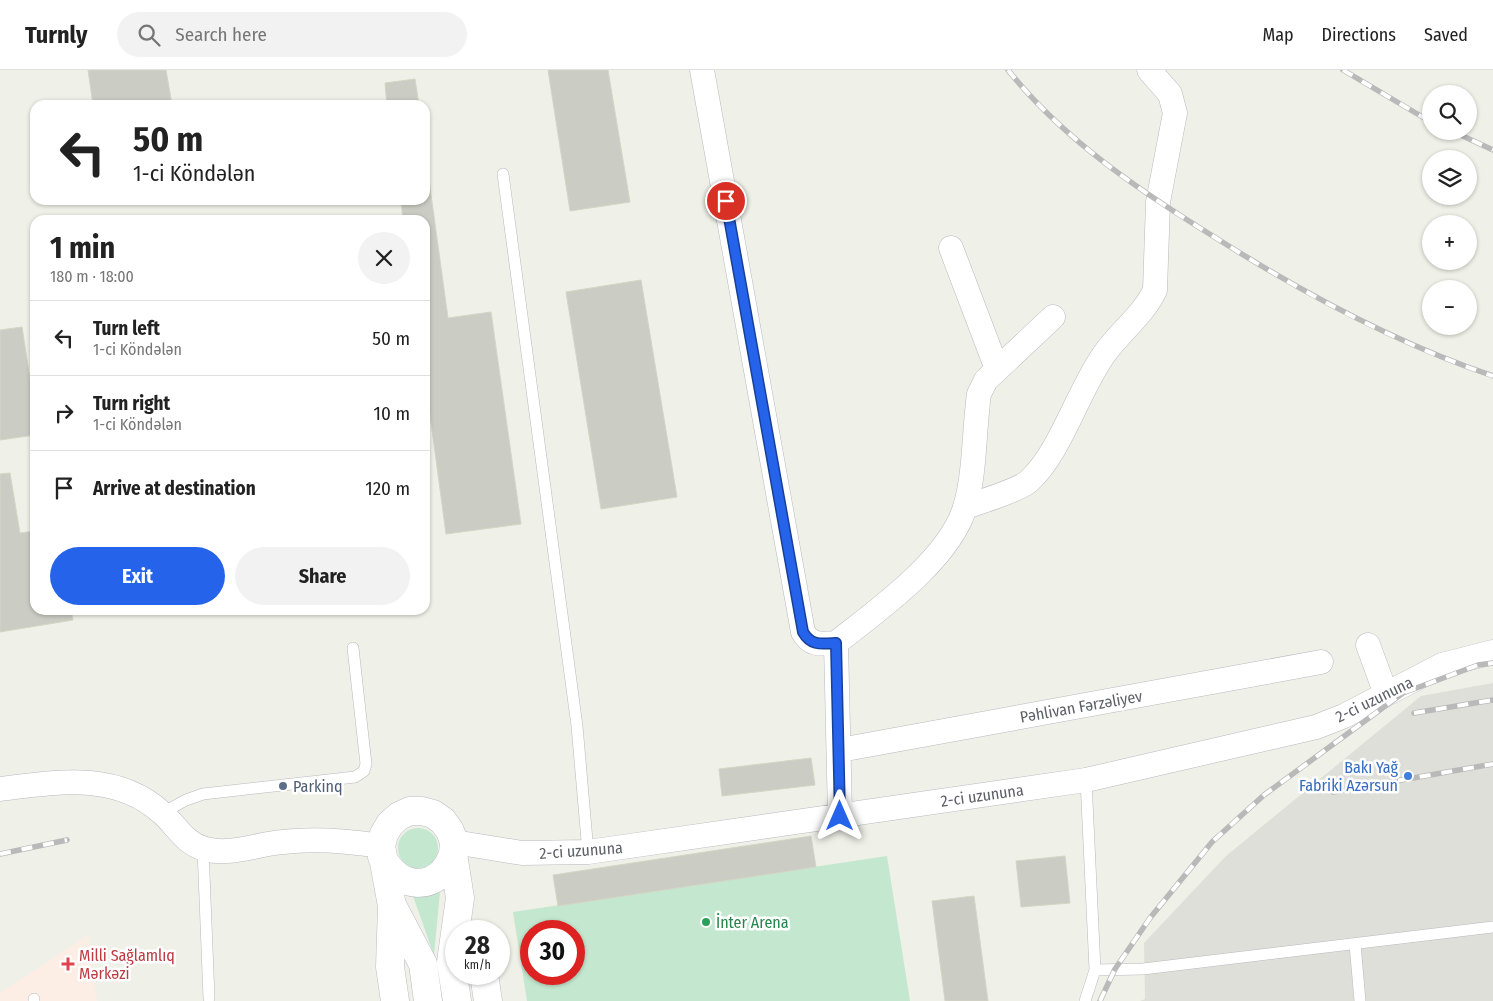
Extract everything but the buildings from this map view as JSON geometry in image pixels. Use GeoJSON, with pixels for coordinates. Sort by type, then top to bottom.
{"type":"FeatureCollection","features":[{"type":"Feature","properties":{"kind":"main road"},"geometry":{"type":"LineString","coordinates":[[395,1001],[390,967],[392,906],[382,851],[387,829],[399,816],[410,811],[422,811],[433,814],[443,821],[450,831],[460,898],[468,920]]}},
{"type":"Feature","properties":{"kind":"main road"},"geometry":{"type":"LineString","coordinates":[[382,851],[388,868],[396,876],[407,882],[419,883],[431,881],[442,875],[448,868],[453,848]]}},
{"type":"Feature","properties":{"kind":"main road"},"geometry":{"type":"LineString","coordinates":[[457,1001],[451,962],[460,898]]}},
{"type":"Feature","properties":{"kind":"main road"},"geometry":{"type":"LineString","coordinates":[[392,906],[423,964],[428,1001]]}},
{"type":"Feature","properties":{"kind":"main road"},"geometry":{"type":"LineString","coordinates":[[486,985],[488,1001]]}},
{"type":"Feature","properties":{"kind":"street"},"geometry":{"type":"LineString","coordinates":[[702,70],[803,632],[808,640],[816,644],[836,643],[894,597],[941,550],[955,532],[965,508],[979,394],[986,380],[1053,317]]}},
{"type":"Feature","properties":{"kind":"street"},"geometry":{"type":"LineString","coordinates":[[965,508],[1027,483],[1044,465],[1105,352],[1150,301],[1155,290],[1158,202],[1175,113],[1170,94],[1149,70]]}},
{"type":"Feature","properties":{"kind":"street"},"geometry":{"type":"LineString","coordinates":[[951,248],[997,369]]}},
{"type":"Feature","properties":{"kind":"street"},"geometry":{"type":"LineString","coordinates":[[836,643],[840,750],[840,816]]}},
{"type":"Feature","properties":{"kind":"street"},"geometry":{"type":"LineString","coordinates":[[1368,645],[1386,694]]}},
{"type":"Feature","properties":{"kind":"street","name":"2-ci uzununa"},"geometry":{"type":"LineString","coordinates":[[453,848],[522,853],[588,852],[1086,780],[1316,727],[1344,716],[1442,665],[1493,652]]}},
{"type":"Feature","properties":{"kind":"street","name":"Pəhlivan Fərzəliyev"},"geometry":{"type":"LineString","coordinates":[[840,750],[1322,662]]}},
{"type":"Feature","properties":{"kind":"street"},"geometry":{"type":"LineString","coordinates":[[0,789],[68,780],[111,786],[137,795],[162,813],[186,839],[203,849],[225,852],[282,842],[339,840],[382,851]]}},
{"type":"Feature","properties":{"kind":"lane"},"geometry":{"type":"LineString","coordinates":[[503,174],[577,726],[588,852]]}},
{"type":"Feature","properties":{"kind":"lane"},"geometry":{"type":"LineString","coordinates":[[162,813],[186,800],[203,794],[355,777],[364,771],[366,764],[353,648]]}},
{"type":"Feature","properties":{"kind":"lane"},"geometry":{"type":"LineString","coordinates":[[1085,1001],[1094,970],[1086,780]]}},
{"type":"Feature","properties":{"kind":"lane"},"geometry":{"type":"LineString","coordinates":[[203,849],[209,998]]}},
{"type":"Feature","properties":{"kind":"lane"},"geometry":{"type":"LineString","coordinates":[[1094,970],[1143,969],[1493,927]]}},
{"type":"Feature","properties":{"kind":"lane"},"geometry":{"type":"LineString","coordinates":[[1355,944],[1360,1001]]}},
{"type":"Feature","properties":{"kind":"shaded area","name":"Bakı Yağ Fabriki Azərsun"},"geometry":{"type":"Polygon","coordinates":[[[1493,683],[1493,1001],[1140,1001],[1145,999],[1144,943],[1226,856],[1421,696],[1493,683]]]}},
{"type":"Feature","properties":{"kind":"shaded area","name":"Milli Sağlamlıq Mərkəzi"},"geometry":{"type":"Polygon","coordinates":[[[88,935],[97,1001],[0,1001],[0,993],[88,935]]]}},
{"type":"Feature","properties":{"kind":"green space"},"geometry":{"type":"Polygon","coordinates":[[[422,828],[429,831],[435,837],[438,848],[437,856],[429,865],[422,868],[414,868],[407,865],[399,856],[398,844],[401,837],[410,829],[422,828]]]}},
{"type":"Feature","properties":{"kind":"green space","name":"İnter Arena"},"geometry":{"type":"Polygon","coordinates":[[[887,856],[910,1001],[527,1001],[524,985],[585,985],[585,920],[520,920],[520,956],[513,912],[887,856]]]}},
{"type":"Feature","properties":{"kind":"green space"},"geometry":{"type":"Polygon","coordinates":[[[440,892],[434,955],[413,896],[440,892]]]}},
{"type":"Feature","properties":{"kind":"railway"},"geometry":{"type":"LineString","coordinates":[[1008,70],[1053,119],[1078,142],[1159,202],[1282,278],[1350,315],[1421,348],[1493,376]]}},
{"type":"Feature","properties":{"kind":"railway"},"geometry":{"type":"LineString","coordinates":[[1343,70],[1422,117]]}},
{"type":"Feature","properties":{"kind":"railway"},"geometry":{"type":"LineString","coordinates":[[1471,140],[1493,150]]}},
{"type":"Feature","properties":{"kind":"railway"},"geometry":{"type":"LineString","coordinates":[[1100,1001],[1115,969],[1150,918],[1212,842],[1264,795],[1403,693],[1478,665],[1493,663]]}},
{"type":"Feature","properties":{"kind":"railway"},"geometry":{"type":"LineString","coordinates":[[1414,713],[1493,700]]}},
{"type":"Feature","properties":{"kind":"railway"},"geometry":{"type":"LineString","coordinates":[[1333,792],[1493,764]]}},
{"type":"Feature","properties":{"kind":"railway"},"geometry":{"type":"LineString","coordinates":[[0,854],[67,840]]}},
{"type":"Feature","properties":{"kind":"place","name":"Bakı Yağ Fabriki Azərsun"},"geometry":{"type":"Point","coordinates":[1408,776]}},
{"type":"Feature","properties":{"kind":"place","name":"Parkinq"},"geometry":{"type":"Point","coordinates":[283,786]}},
{"type":"Feature","properties":{"kind":"place","name":"İnter Arena"},"geometry":{"type":"Point","coordinates":[706,922]}},
{"type":"Feature","properties":{"kind":"place","name":"Milli Sağlamlıq Mərkəzi"},"geometry":{"type":"Point","coordinates":[68,964]}},
{"type":"Feature","properties":{"kind":"route"},"geometry":{"type":"LineString","coordinates":[[726,201],[803,632],[808,640],[816,644],[836,643],[840,750],[840,816]]}}]}
